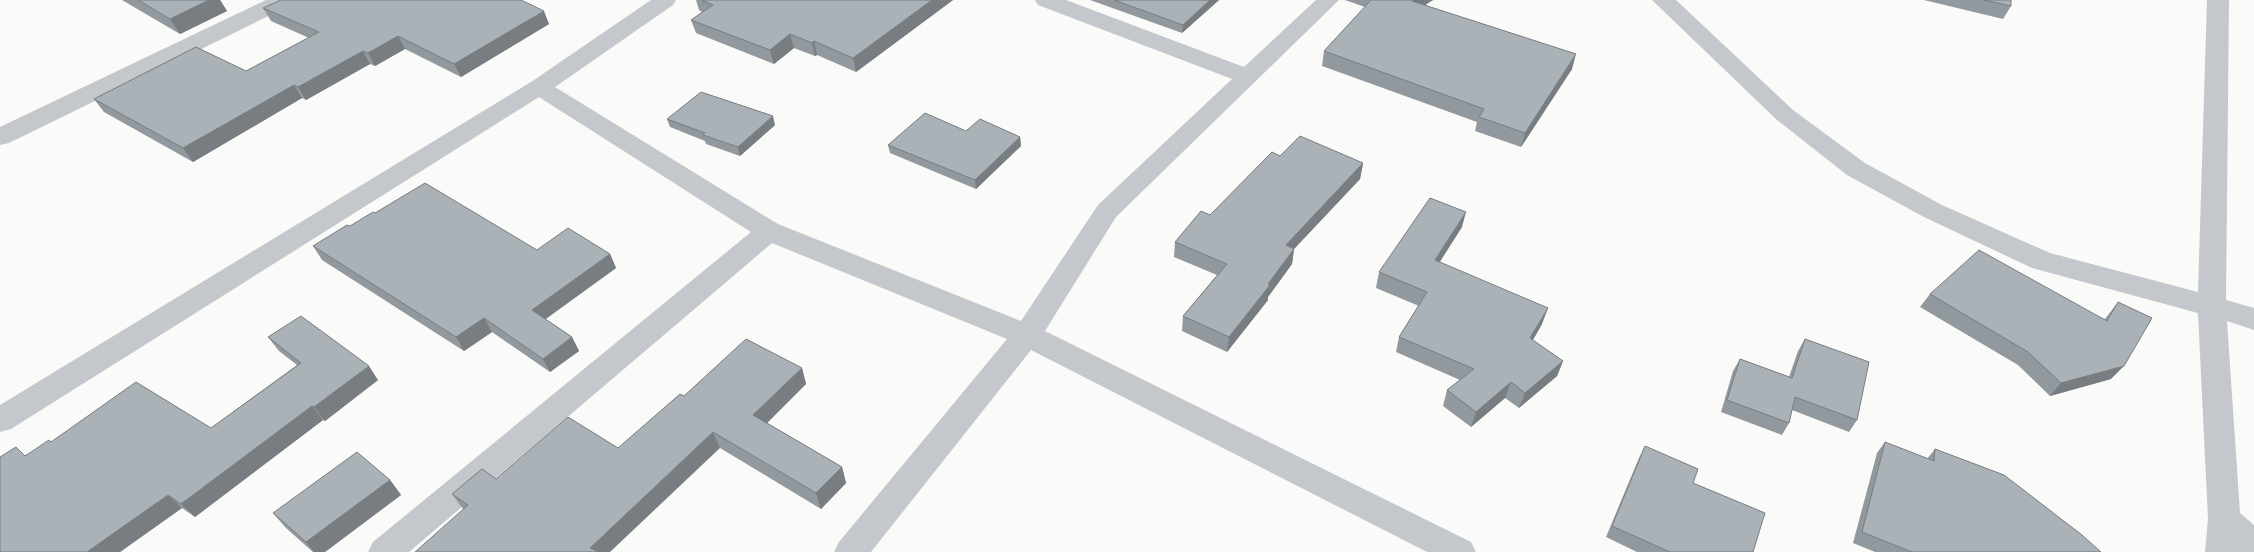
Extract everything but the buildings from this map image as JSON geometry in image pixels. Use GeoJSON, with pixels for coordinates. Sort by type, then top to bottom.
{"type":"FeatureCollection","features":[{"type":"Feature","properties":{"kind":"street"},"geometry":{"type":"LineString","coordinates":[[0,138],[283,0]]}},
{"type":"Feature","properties":{"kind":"street"},"geometry":{"type":"LineString","coordinates":[[0,420],[539,87],[665,0]]}},
{"type":"Feature","properties":{"kind":"street"},"geometry":{"type":"LineString","coordinates":[[1046,0],[1248,77]]}},
{"type":"Feature","properties":{"kind":"street"},"geometry":{"type":"LineString","coordinates":[[851,552],[1027,335],[1107,211],[1328,0]]}},
{"type":"Feature","properties":{"kind":"street"},"geometry":{"type":"LineString","coordinates":[[1663,0],[1785,115],[1856,169],[1933,211],[2042,261],[2254,319]]}},
{"type":"Feature","properties":{"kind":"street"},"geometry":{"type":"LineString","coordinates":[[2218,0],[2212,306],[2224,519],[2222,552]]}},
{"type":"Feature","properties":{"kind":"street"},"geometry":{"type":"LineString","coordinates":[[539,87],[769,231],[1027,335],[1459,552]]}},
{"type":"Feature","properties":{"kind":"street"},"geometry":{"type":"LineString","coordinates":[[385,552],[769,231]]}},
{"type":"Feature","properties":{"kind":"street"},"geometry":{"type":"LineString","coordinates":[[2224,519],[2254,545]]}}]}
